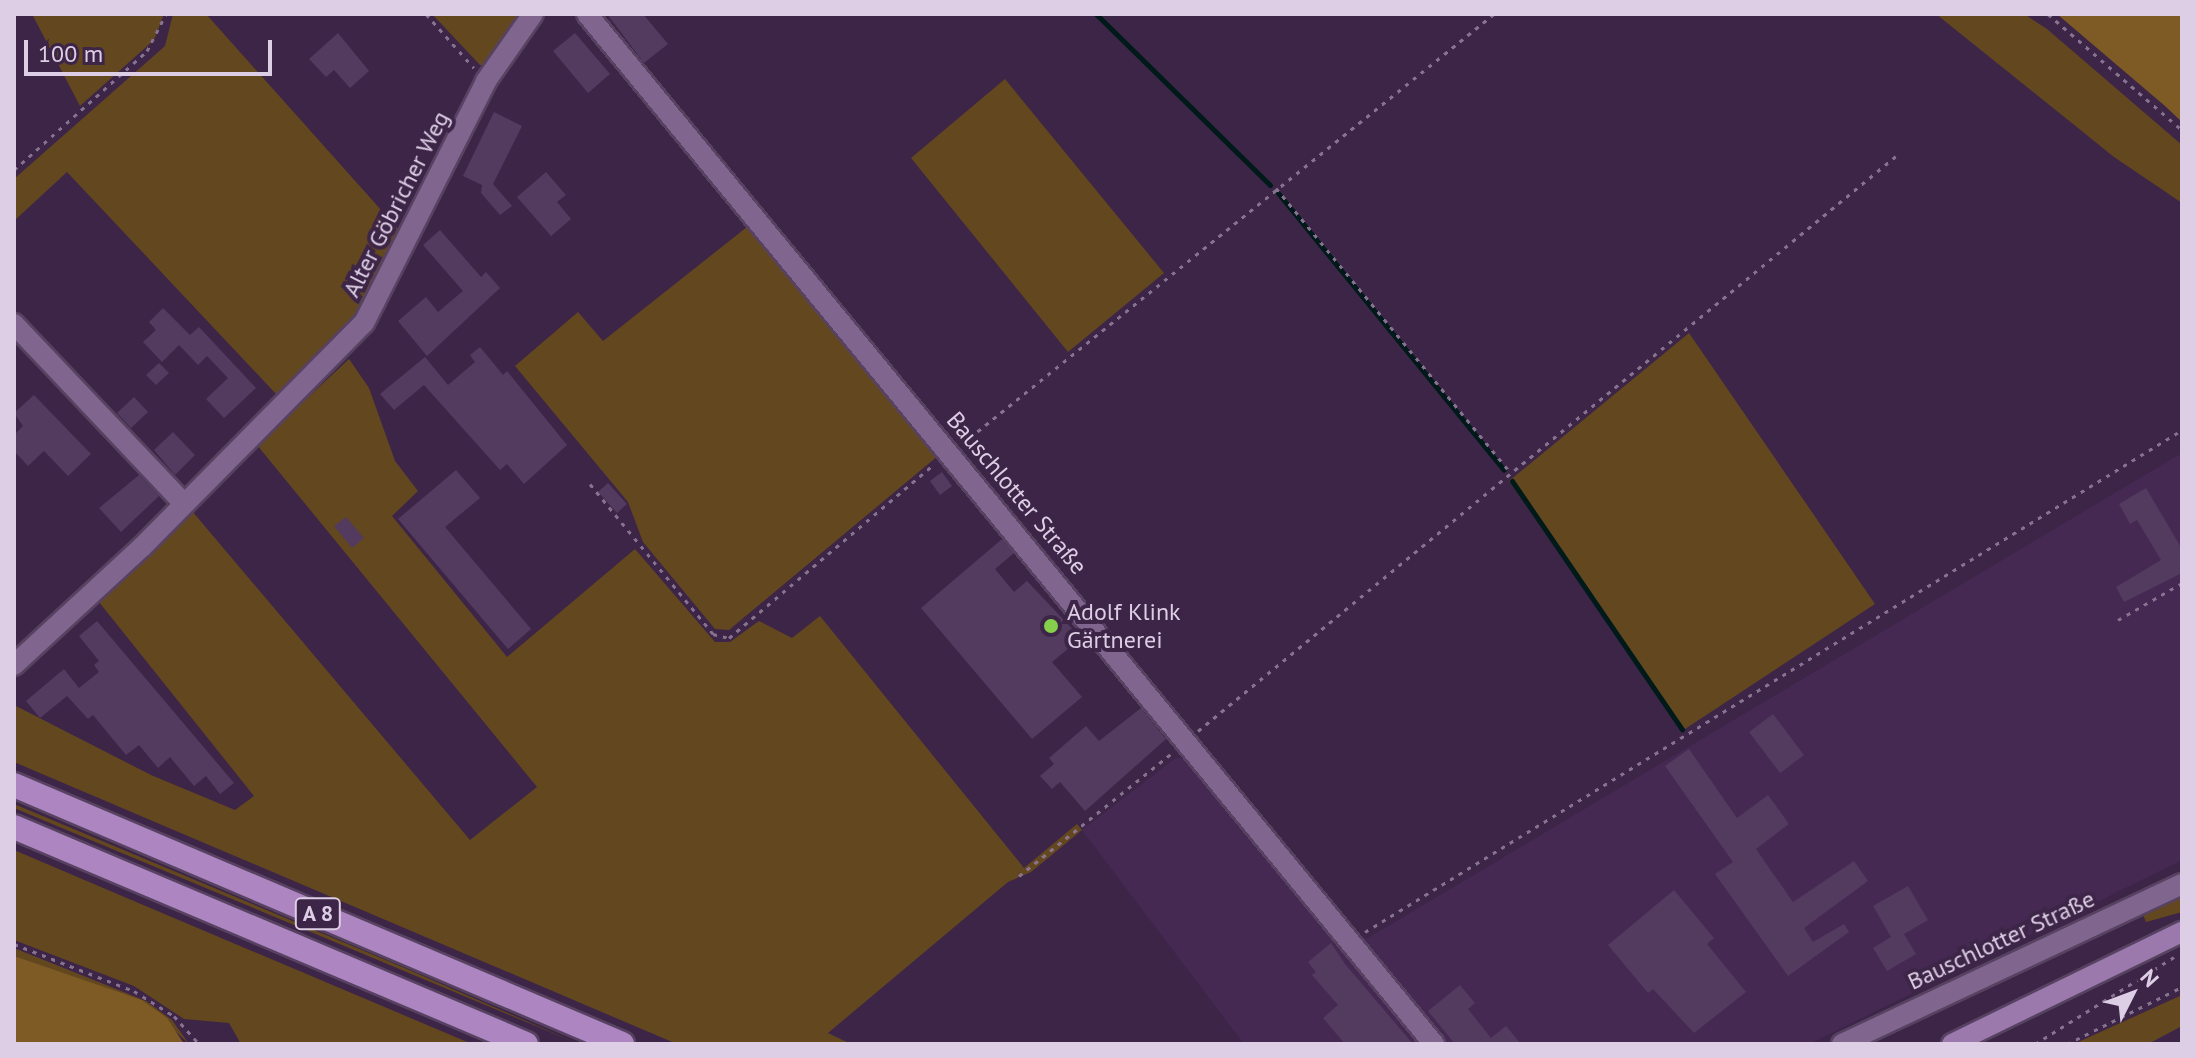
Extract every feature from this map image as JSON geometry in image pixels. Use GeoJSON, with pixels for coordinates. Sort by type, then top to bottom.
{"type":"FeatureCollection","features":[{"type":"Feature","properties":{"kind":"highway","name":"A 8"},"geometry":{"type":"LineString","coordinates":[[14,785],[622,1044]]}},
{"type":"Feature","properties":{"kind":"highway","name":"A 8"},"geometry":{"type":"LineString","coordinates":[[14,827],[526,1044]]}},
{"type":"Feature","properties":{"kind":"main road"},"geometry":{"type":"LineString","coordinates":[[1952,1044],[2181,941]]}},
{"type":"Feature","properties":{"kind":"street","name":"Alter Göbricher Weg"},"geometry":{"type":"LineString","coordinates":[[14,665],[364,323],[486,81],[533,14]]}},
{"type":"Feature","properties":{"kind":"street","name":"Bauschlotter Straße"},"geometry":{"type":"LineString","coordinates":[[587,14],[1188,739],[1434,1044]]}},
{"type":"Feature","properties":{"kind":"street"},"geometry":{"type":"LineString","coordinates":[[14,324],[183,503]]}},
{"type":"Feature","properties":{"kind":"street","name":"Bauschlotter Straße"},"geometry":{"type":"LineString","coordinates":[[1842,1044],[2182,884]]}},
{"type":"Feature","properties":{"kind":"path"},"geometry":{"type":"LineString","coordinates":[[14,170],[147,51],[166,14]]}},
{"type":"Feature","properties":{"kind":"path"},"geometry":{"type":"LineString","coordinates":[[426,14],[486,81]]}},
{"type":"Feature","properties":{"kind":"path"},"geometry":{"type":"LineString","coordinates":[[590,484],[713,634],[729,638],[949,452],[1494,14]]}},
{"type":"Feature","properties":{"kind":"path"},"geometry":{"type":"LineString","coordinates":[[2048,14],[2182,130]]}},
{"type":"Feature","properties":{"kind":"path"},"geometry":{"type":"LineString","coordinates":[[1019,876],[1896,156]]}},
{"type":"Feature","properties":{"kind":"path"},"geometry":{"type":"LineString","coordinates":[[1276,188],[1511,473]]}},
{"type":"Feature","properties":{"kind":"path"},"geometry":{"type":"LineString","coordinates":[[1351,941],[2182,430]]}},
{"type":"Feature","properties":{"kind":"path"},"geometry":{"type":"LineString","coordinates":[[2118,620],[2182,583]]}},
{"type":"Feature","properties":{"kind":"path"},"geometry":{"type":"LineString","coordinates":[[2035,1044],[2161,970],[2181,941]]}},
{"type":"Feature","properties":{"kind":"path"},"geometry":{"type":"LineString","coordinates":[[14,944],[143,995],[174,1016],[199,1044]]}},
{"type":"Feature","properties":{"kind":"path"},"geometry":{"type":"LineString","coordinates":[[2067,1044],[2182,987]]}},
{"type":"Feature","properties":{"kind":"shaded area"},"geometry":{"type":"Polygon","coordinates":[[[32,14],[164,14],[154,40],[80,106],[32,14]]]}},
{"type":"Feature","properties":{"kind":"shaded area"},"geometry":{"type":"Polygon","coordinates":[[[173,14],[206,14],[399,230],[354,321],[277,395],[67,172],[14,221],[14,179],[165,46],[173,14]]]}},
{"type":"Feature","properties":{"kind":"shaded area"},"geometry":{"type":"Polygon","coordinates":[[[432,14],[525,14],[487,65],[480,65],[432,14]]]}},
{"type":"Feature","properties":{"kind":"shaded area"},"geometry":{"type":"Polygon","coordinates":[[[1936,14],[2024,14],[2047,29],[2182,145],[2182,203],[2114,157],[1936,14]]]}},
{"type":"Feature","properties":{"kind":"shaded area"},"geometry":{"type":"Polygon","coordinates":[[[2057,14],[2182,14],[2182,122],[2165,106],[2057,14]]]}},
{"type":"Feature","properties":{"kind":"shaded area"},"geometry":{"type":"Polygon","coordinates":[[[1005,79],[1164,273],[1068,352],[911,158],[1005,79]]]}},
{"type":"Feature","properties":{"kind":"shaded area"},"geometry":{"type":"Polygon","coordinates":[[[752,223],[939,455],[729,630],[715,629],[643,542],[628,502],[515,366],[578,312],[603,341],[752,223]]]}},
{"type":"Feature","properties":{"kind":"shaded area"},"geometry":{"type":"Polygon","coordinates":[[[1689,333],[1875,604],[1682,731],[1509,481],[1689,333]]]}},
{"type":"Feature","properties":{"kind":"shaded area"},"geometry":{"type":"Polygon","coordinates":[[[349,359],[369,388],[395,461],[418,491],[392,516],[507,657],[635,549],[715,642],[730,642],[759,621],[792,638],[820,616],[1024,868],[1077,824],[1082,830],[1031,872],[1008,882],[828,1033],[851,1044],[677,1044],[14,762],[14,705],[151,775],[235,810],[254,796],[99,602],[192,511],[470,840],[537,787],[257,445],[349,359]]]}},
{"type":"Feature","properties":{"kind":"shaded area"},"geometry":{"type":"Polygon","coordinates":[[[2182,453],[2182,860],[1809,1044],[1244,1044],[1082,830],[1176,758],[1196,758],[1348,950],[2182,453]]]}},
{"type":"Feature","properties":{"kind":"shaded area"},"geometry":{"type":"Polygon","coordinates":[[[14,804],[400,966],[579,1044],[14,808],[14,804]]]}},
{"type":"Feature","properties":{"kind":"shaded area"},"geometry":{"type":"Polygon","coordinates":[[[14,850],[472,1044],[241,1044],[229,1023],[184,1019],[134,986],[14,940],[14,850]]]}},
{"type":"Feature","properties":{"kind":"shaded area"},"geometry":{"type":"Polygon","coordinates":[[[2182,893],[2182,912],[2146,922],[2142,912],[2182,893]]]}},
{"type":"Feature","properties":{"kind":"shaded area"},"geometry":{"type":"Polygon","coordinates":[[[14,948],[146,1001],[172,1020],[189,1044],[142,1000],[49,971],[14,956],[14,948]]]}},
{"type":"Feature","properties":{"kind":"shaded area"},"geometry":{"type":"Polygon","coordinates":[[[14,956],[142,1000],[167,1018],[184,1044],[14,1044],[14,956]]]}},
{"type":"Feature","properties":{"kind":"shaded area"},"geometry":{"type":"Polygon","coordinates":[[[2182,995],[2182,1026],[2148,1044],[2074,1044],[2182,995]]]}},
{"type":"Feature","properties":{"kind":"building"},"geometry":{"type":"Polygon","coordinates":[[[607,14],[643,14],[668,44],[644,63],[607,14]]]}},
{"type":"Feature","properties":{"kind":"building"},"geometry":{"type":"Polygon","coordinates":[[[338,33],[369,71],[350,88],[334,70],[326,77],[309,59],[338,33]]]}},
{"type":"Feature","properties":{"kind":"building"},"geometry":{"type":"Polygon","coordinates":[[[575,33],[610,74],[588,93],[553,51],[575,33]]]}},
{"type":"Feature","properties":{"kind":"building"},"geometry":{"type":"Polygon","coordinates":[[[494,112],[522,126],[493,184],[512,206],[500,215],[481,193],[482,185],[463,176],[494,112]]]}},
{"type":"Feature","properties":{"kind":"building"},"geometry":{"type":"Polygon","coordinates":[[[546,172],[566,195],[557,202],[571,219],[551,236],[517,197],[546,172]]]}},
{"type":"Feature","properties":{"kind":"building"},"geometry":{"type":"Polygon","coordinates":[[[440,230],[481,277],[486,272],[500,288],[427,356],[398,321],[426,297],[438,312],[463,291],[423,245],[440,230]]]}},
{"type":"Feature","properties":{"kind":"building"},"geometry":{"type":"Polygon","coordinates":[[[163,308],[190,335],[199,327],[256,388],[224,418],[206,399],[228,378],[207,356],[198,365],[179,345],[162,362],[143,342],[156,330],[149,322],[163,308]]]}},
{"type":"Feature","properties":{"kind":"building"},"geometry":{"type":"Polygon","coordinates":[[[480,347],[503,375],[507,371],[567,445],[524,484],[507,464],[500,470],[424,385],[394,410],[380,394],[425,357],[448,385],[475,362],[470,355],[480,347]]]}},
{"type":"Feature","properties":{"kind":"building"},"geometry":{"type":"Polygon","coordinates":[[[159,363],[169,373],[156,385],[146,375],[159,363]]]}},
{"type":"Feature","properties":{"kind":"building"},"geometry":{"type":"Polygon","coordinates":[[[34,395],[91,454],[68,476],[44,451],[28,466],[14,451],[14,435],[23,426],[14,413],[34,395]]]}},
{"type":"Feature","properties":{"kind":"building"},"geometry":{"type":"Polygon","coordinates":[[[134,397],[148,412],[131,428],[117,413],[134,397]]]}},
{"type":"Feature","properties":{"kind":"building"},"geometry":{"type":"Polygon","coordinates":[[[173,432],[195,455],[175,475],[154,450],[173,432]]]}},
{"type":"Feature","properties":{"kind":"building"},"geometry":{"type":"Polygon","coordinates":[[[456,470],[480,498],[445,527],[531,629],[508,649],[398,519],[456,470]]]}},
{"type":"Feature","properties":{"kind":"building"},"geometry":{"type":"Polygon","coordinates":[[[942,472],[952,486],[940,495],[930,481],[942,472]]]}},
{"type":"Feature","properties":{"kind":"building"},"geometry":{"type":"Polygon","coordinates":[[[139,475],[159,496],[121,532],[99,508],[139,475]]]}},
{"type":"Feature","properties":{"kind":"building"},"geometry":{"type":"Polygon","coordinates":[[[608,483],[627,504],[617,513],[598,492],[608,483]]]}},
{"type":"Feature","properties":{"kind":"building"},"geometry":{"type":"Polygon","coordinates":[[[2146,488],[2182,549],[2182,573],[2124,602],[2116,587],[2161,560],[2137,520],[2130,524],[2119,504],[2146,488]]]}},
{"type":"Feature","properties":{"kind":"building"},"geometry":{"type":"Polygon","coordinates":[[[346,517],[364,538],[352,548],[334,526],[346,517]]]}},
{"type":"Feature","properties":{"kind":"building"},"geometry":{"type":"Polygon","coordinates":[[[1002,539],[1014,553],[995,569],[1014,592],[1027,581],[1081,638],[1052,662],[1082,697],[1032,739],[921,608],[1002,539]]]}},
{"type":"Feature","properties":{"kind":"building"},"geometry":{"type":"Polygon","coordinates":[[[97,621],[234,783],[220,794],[206,776],[194,786],[170,757],[158,768],[139,745],[126,755],[93,715],[88,719],[67,696],[40,718],[26,701],[64,669],[79,688],[99,672],[94,665],[99,661],[79,636],[97,621]]]}},
{"type":"Feature","properties":{"kind":"building"},"geometry":{"type":"Polygon","coordinates":[[[1141,708],[1166,739],[1085,811],[1060,782],[1052,789],[1040,776],[1054,764],[1049,758],[1086,726],[1099,741],[1141,708]]]}},
{"type":"Feature","properties":{"kind":"building"},"geometry":{"type":"Polygon","coordinates":[[[1773,714],[1804,755],[1780,773],[1749,732],[1773,714]]]}},
{"type":"Feature","properties":{"kind":"building"},"geometry":{"type":"Polygon","coordinates":[[[1689,749],[1737,818],[1768,795],[1789,824],[1756,849],[1793,902],[1854,861],[1868,881],[1804,928],[1813,942],[1844,924],[1849,932],[1788,976],[1715,874],[1733,862],[1665,766],[1689,749]]]}},
{"type":"Feature","properties":{"kind":"building"},"geometry":{"type":"Polygon","coordinates":[[[1908,886],[1928,920],[1904,934],[1916,954],[1887,971],[1873,948],[1891,937],[1873,906],[1908,886]]]}},
{"type":"Feature","properties":{"kind":"building"},"geometry":{"type":"Polygon","coordinates":[[[1674,890],[1714,938],[1707,944],[1746,992],[1694,1033],[1653,989],[1648,993],[1608,945],[1674,890]]]}},
{"type":"Feature","properties":{"kind":"building"},"geometry":{"type":"Polygon","coordinates":[[[1331,943],[1413,1044],[1345,1044],[1323,1018],[1338,1005],[1312,975],[1316,972],[1308,962],[1331,943]]]}},
{"type":"Feature","properties":{"kind":"building"},"geometry":{"type":"Polygon","coordinates":[[[1460,985],[1475,1003],[1468,1009],[1491,1038],[1506,1026],[1521,1044],[1455,1044],[1428,1011],[1460,985]]]}},
{"type":"Feature","properties":{"kind":"waterway"},"geometry":{"type":"LineString","coordinates":[[1096,14],[1270,185]]}},
{"type":"Feature","properties":{"kind":"waterway"},"geometry":{"type":"LineString","coordinates":[[1278,193],[1504,470]]}},
{"type":"Feature","properties":{"kind":"waterway"},"geometry":{"type":"LineString","coordinates":[[1512,481],[1682,729]]}},
{"type":"Feature","properties":{"kind":"place","name":"Adolf Klink Gärtnerei"},"geometry":{"type":"Point","coordinates":[1051,626]}}]}
